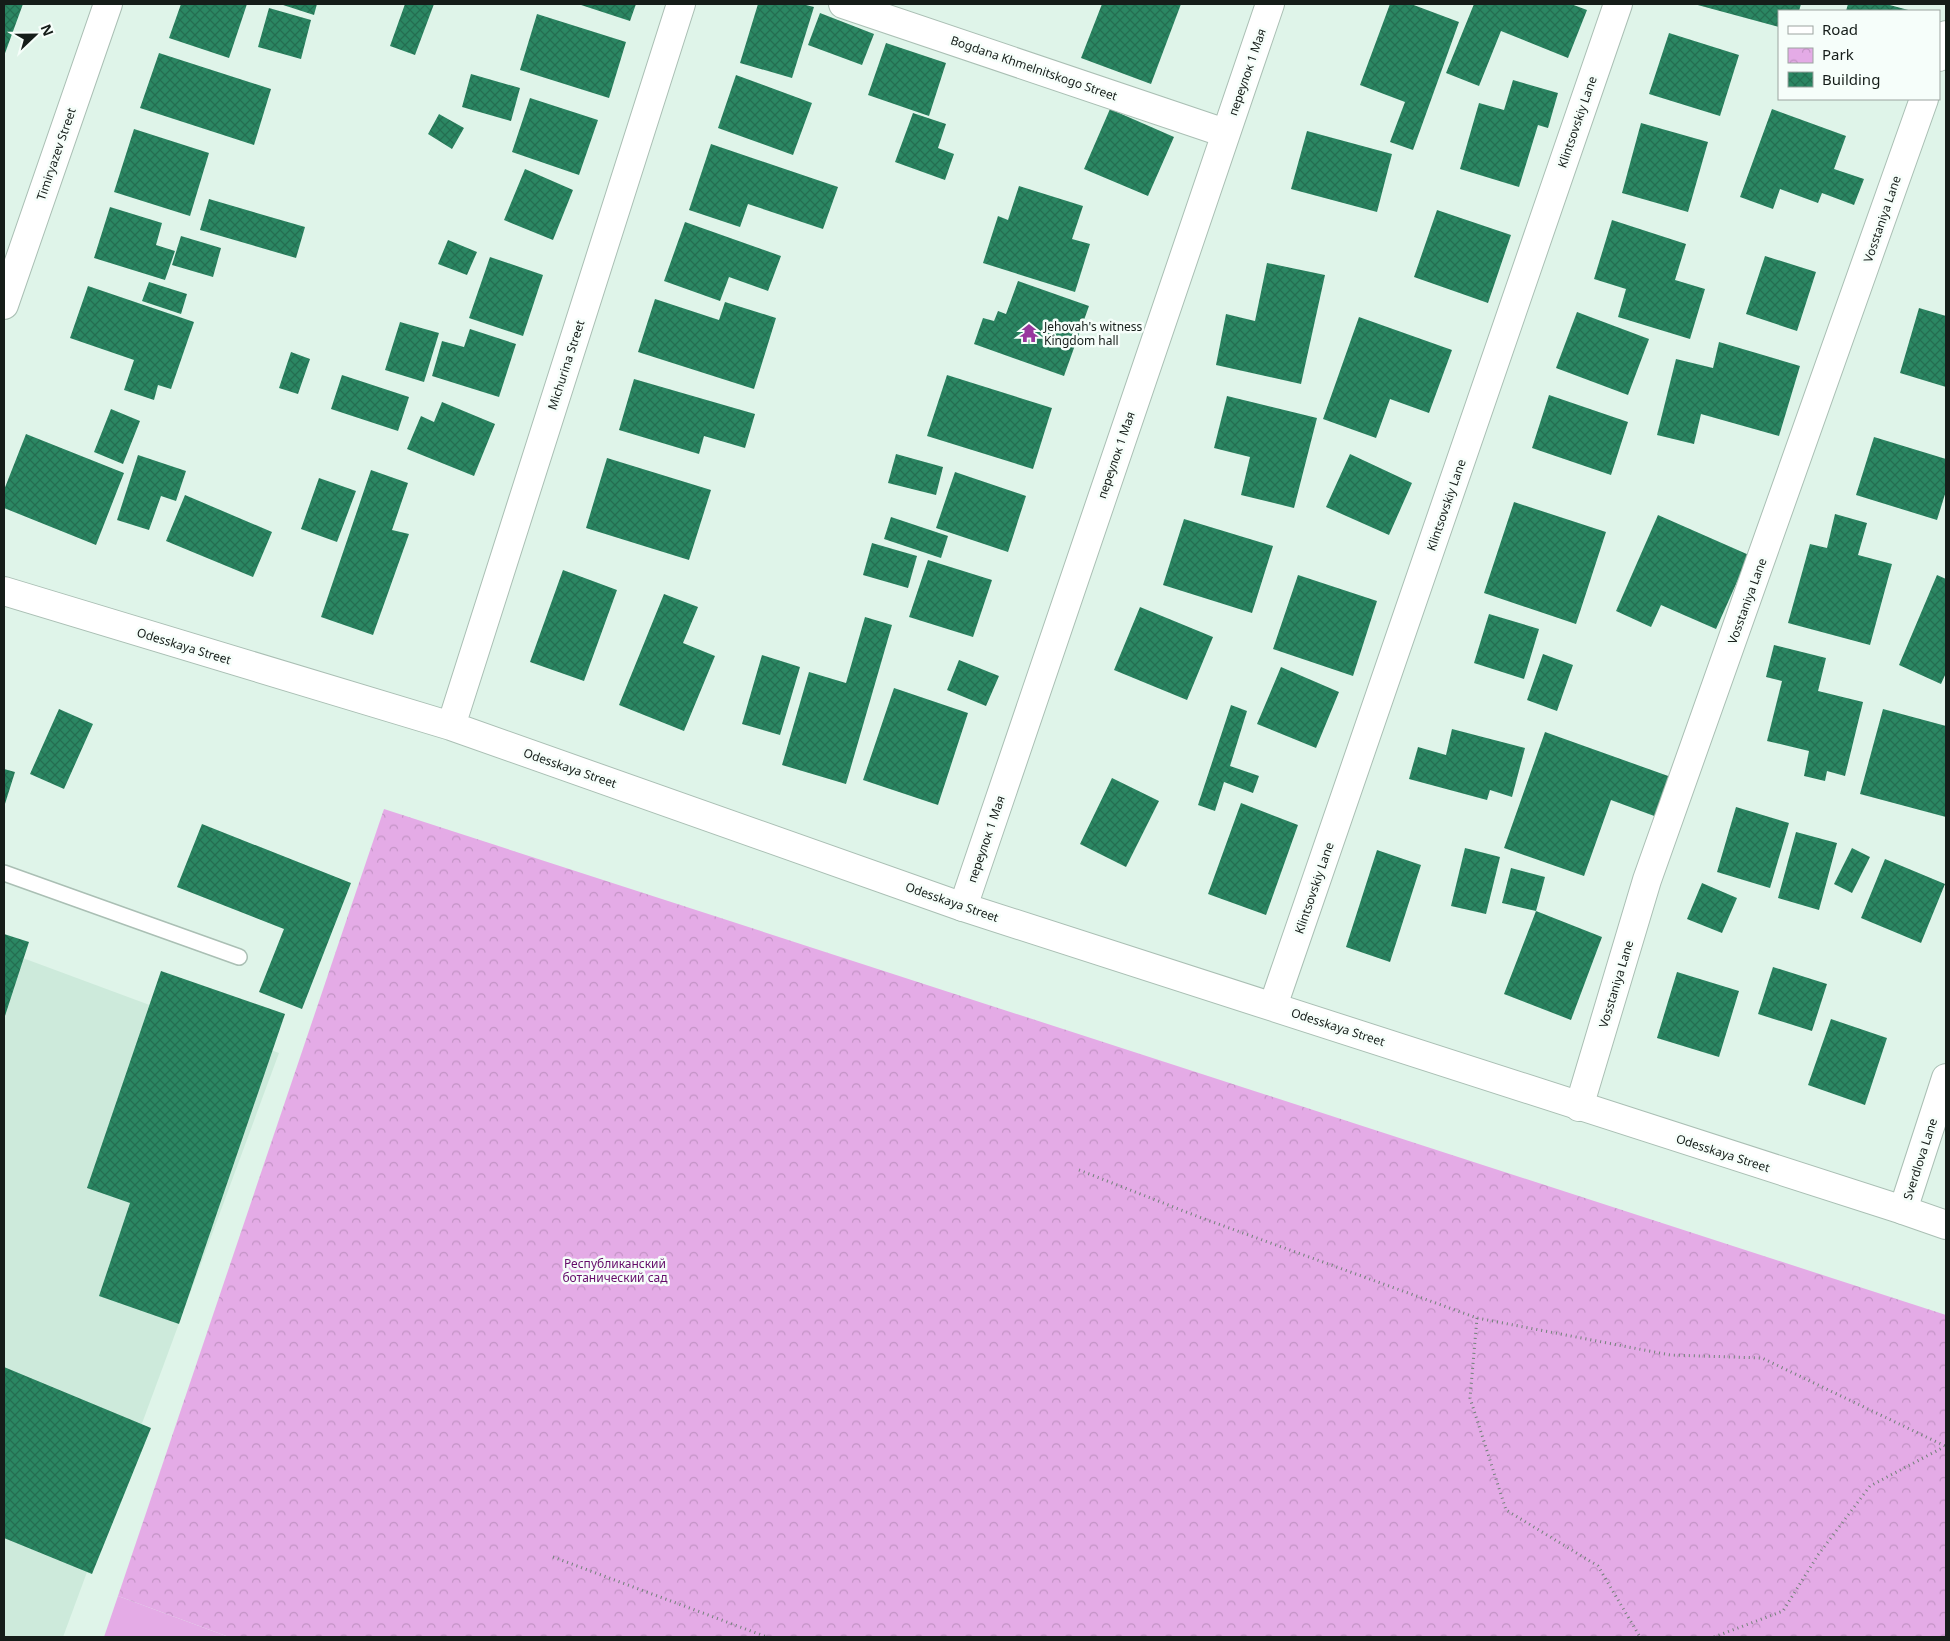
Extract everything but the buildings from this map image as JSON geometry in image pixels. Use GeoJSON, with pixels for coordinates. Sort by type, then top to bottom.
{"type":"FeatureCollection","features":[{"type":"Feature","properties":{"kind":"street","name":"Timiryazev Street"},"geometry":{"type":"LineString","coordinates":[[4,305],[108,4]]}},
{"type":"Feature","properties":{"kind":"street","name":"Michurina Street"},"geometry":{"type":"LineString","coordinates":[[451,726],[681,4]]}},
{"type":"Feature","properties":{"kind":"street","name":"Bogdana Khmelnitskogo Street"},"geometry":{"type":"LineString","coordinates":[[843,4],[1226,133]]}},
{"type":"Feature","properties":{"kind":"street","name":"переулок 1 Мая"},"geometry":{"type":"LineString","coordinates":[[963,907],[1270,4]]}},
{"type":"Feature","properties":{"kind":"street","name":"Klintsovskiy Lane"},"geometry":{"type":"LineString","coordinates":[[1273,1006],[1618,4]]}},
{"type":"Feature","properties":{"kind":"street"},"geometry":{"type":"LineString","coordinates":[[1940,54],[1946,35]]}},
{"type":"Feature","properties":{"kind":"street","name":"Vosstaniya Lane"},"geometry":{"type":"LineString","coordinates":[[1579,1107],[1647,880],[1924,100]]}},
{"type":"Feature","properties":{"kind":"street","name":"Odesskaya Street"},"geometry":{"type":"LineString","coordinates":[[4,591],[451,726],[963,907],[1946,1225]]}},
{"type":"Feature","properties":{"kind":"street","name":"Sverdlova Lane"},"geometry":{"type":"LineString","coordinates":[[1902,1210],[1946,1078]]}},
{"type":"Feature","properties":{"kind":"lane"},"geometry":{"type":"LineString","coordinates":[[4,873],[239,957]]}},
{"type":"Feature","properties":{"kind":"path"},"geometry":{"type":"LineString","coordinates":[[1079,1170],[1200,1217],[1477,1318],[1670,1356],[1762,1358],[1945,1446],[1870,1486],[1818,1555],[1783,1611],[1714,1637]]}},
{"type":"Feature","properties":{"kind":"path"},"geometry":{"type":"LineString","coordinates":[[1477,1318],[1470,1398],[1506,1510],[1598,1566],[1640,1637]]}},
{"type":"Feature","properties":{"kind":"path"},"geometry":{"type":"LineString","coordinates":[[553,1557],[767,1637]]}},
{"type":"Feature","properties":{"kind":"shaded area"},"geometry":{"type":"Polygon","coordinates":[[[4,951],[279,1053],[63,1637],[4,1637],[4,951]]]}},
{"type":"Feature","properties":{"kind":"green space","name":"Республиканский ботанический сад"},"geometry":{"type":"Polygon","coordinates":[[[384,809],[1946,1315],[1946,1637],[229,1637],[118,1596],[384,809]]]}},
{"type":"Feature","properties":{"kind":"green space"},"geometry":{"type":"Polygon","coordinates":[[[118,1596],[229,1637],[104,1637],[118,1596]]]}},
{"type":"Feature","properties":{"kind":"place","name":"Jehovah's witness Kingdom hall"},"geometry":{"type":"Point","coordinates":[1029,333]}}]}
